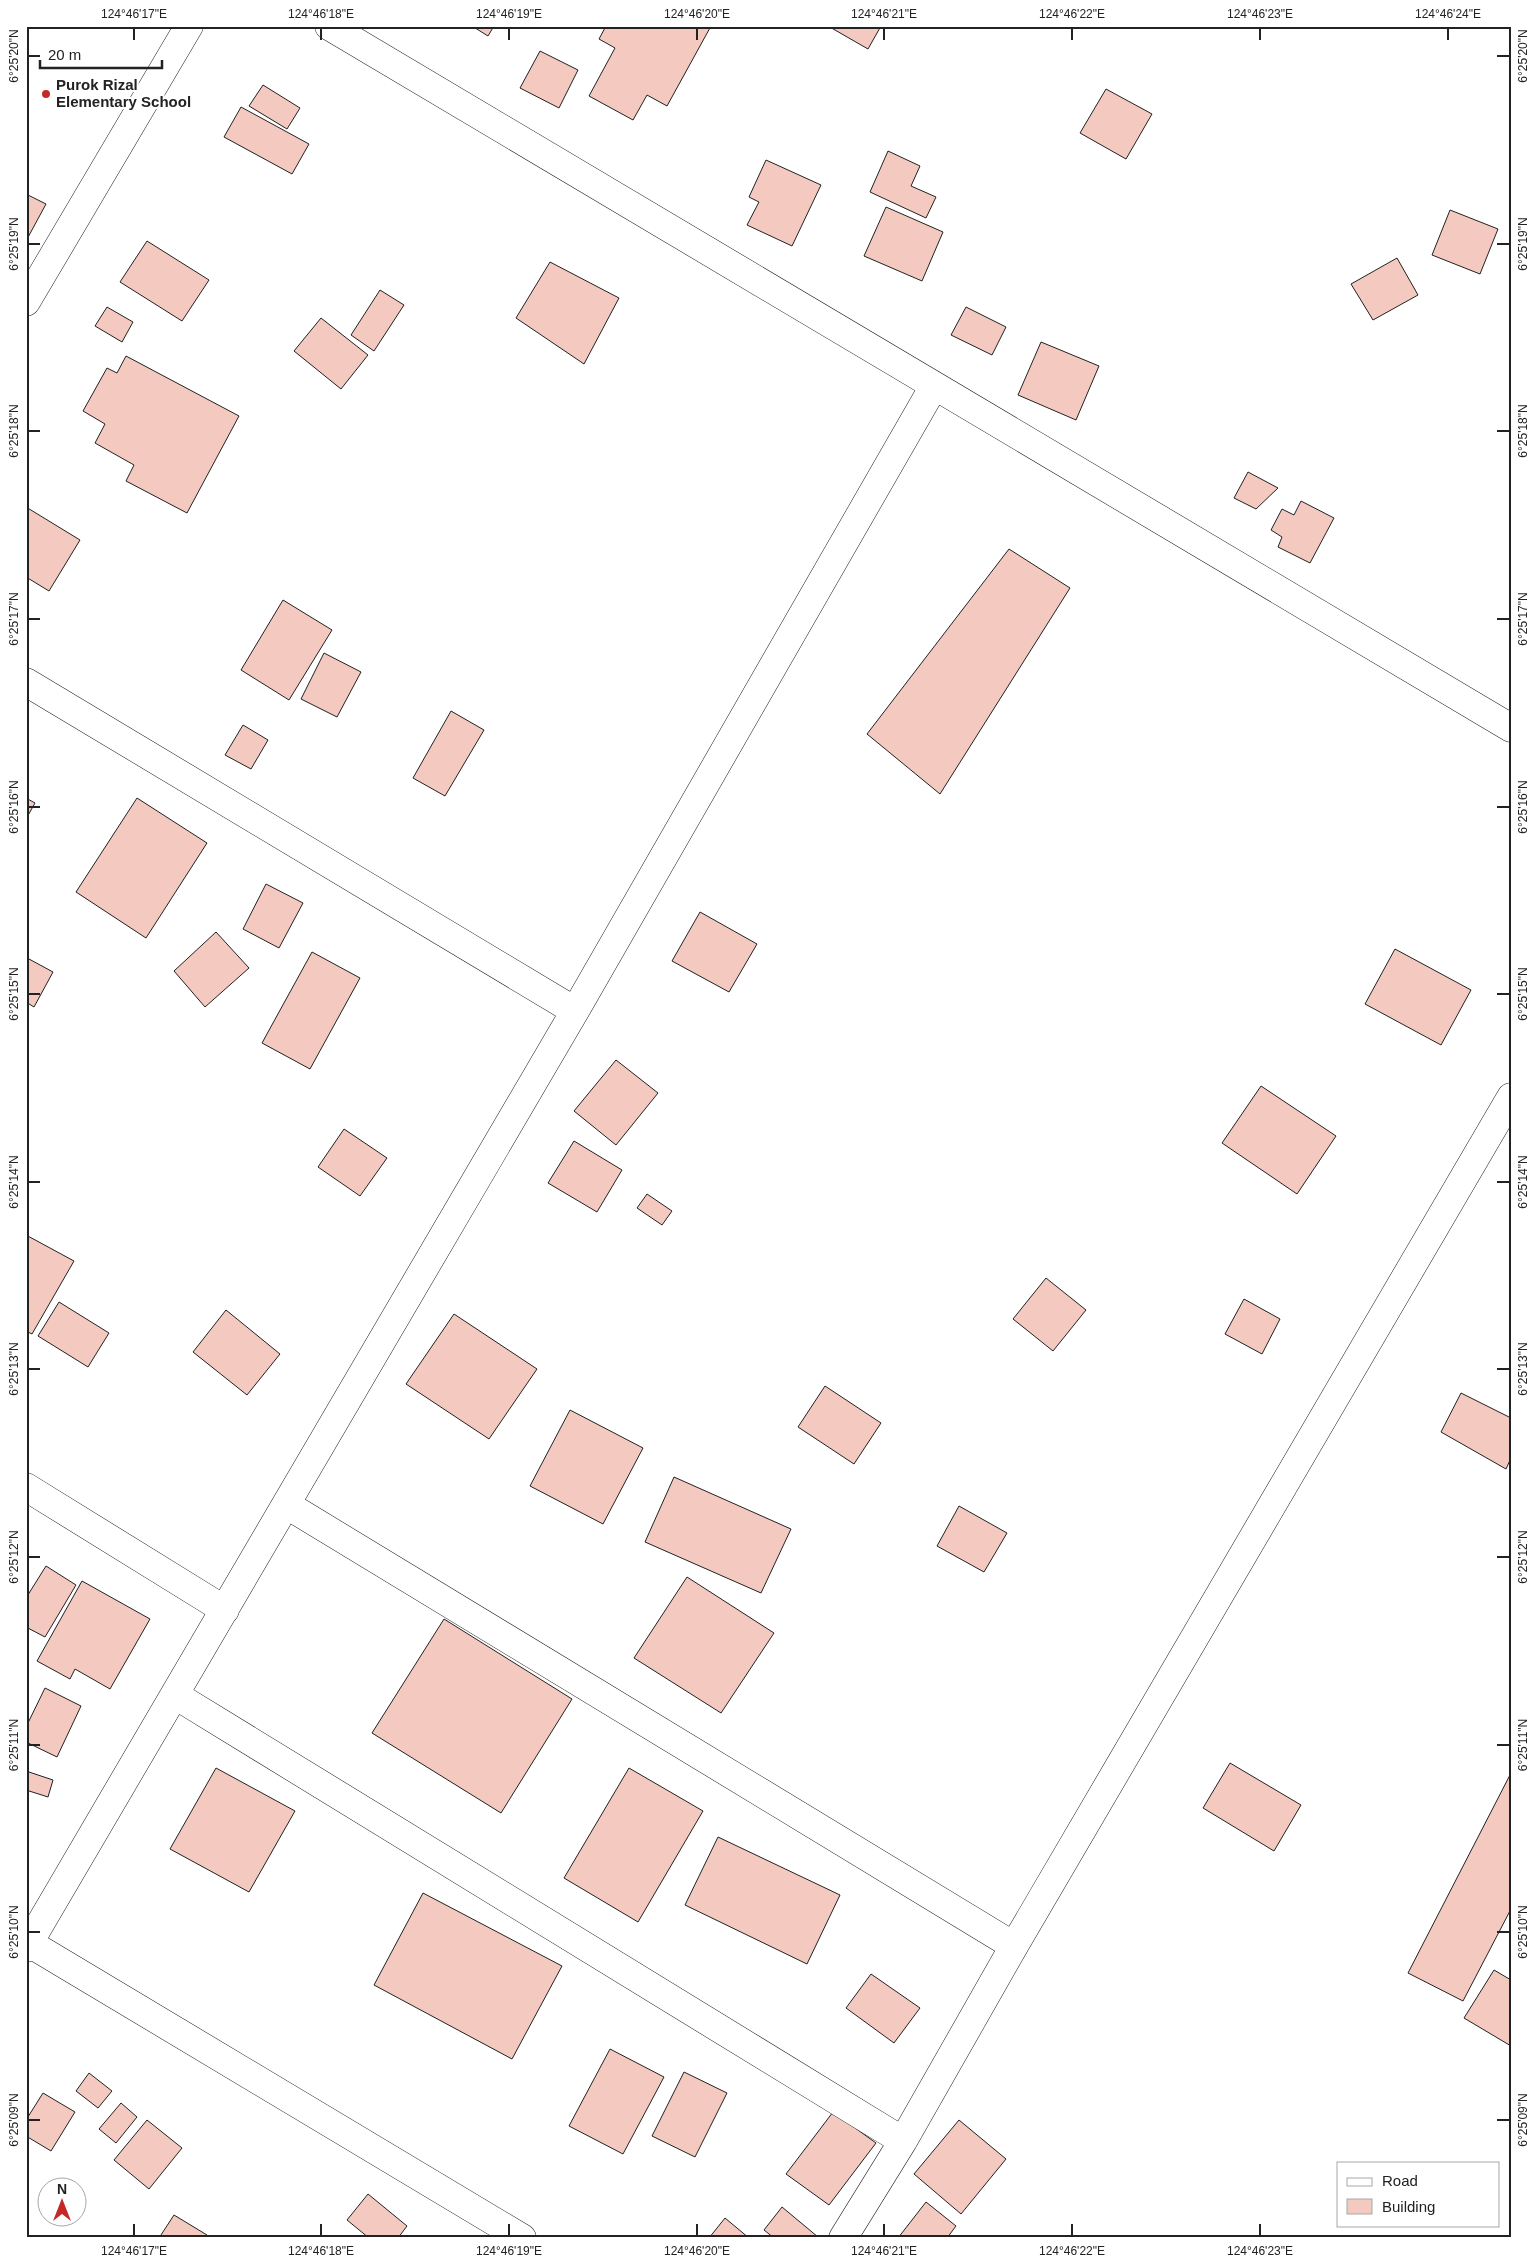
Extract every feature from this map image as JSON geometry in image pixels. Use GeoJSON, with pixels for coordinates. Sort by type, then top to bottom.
{"type":"FeatureCollection","features":[{"type":"Feature","properties":{"kind":"street"},"geometry":{"type":"LineString","coordinates":[[26,302],[190,26]]}},
{"type":"Feature","properties":{"kind":"street"},"geometry":{"type":"LineString","coordinates":[[329,26],[1511,728]]}},
{"type":"Feature","properties":{"kind":"street"},"geometry":{"type":"LineString","coordinates":[[522,2238],[28,1946],[575,1011],[934,386]]}},
{"type":"Feature","properties":{"kind":"street"},"geometry":{"type":"LineString","coordinates":[[26,682],[575,1011]]}},
{"type":"Feature","properties":{"kind":"street"},"geometry":{"type":"LineString","coordinates":[[843,2238],[903,2141],[1014,1946],[1511,1097]]}},
{"type":"Feature","properties":{"kind":"street"},"geometry":{"type":"LineString","coordinates":[[26,1487],[225,1610]]}},
{"type":"Feature","properties":{"kind":"street"},"geometry":{"type":"LineString","coordinates":[[286,1505],[1014,1946]]}},
{"type":"Feature","properties":{"kind":"street"},"geometry":{"type":"LineString","coordinates":[[175,1696],[903,2141]]}},
{"type":"Feature","properties":{"kind":"building"},"geometry":{"type":"Polygon","coordinates":[[[472,26],[494,26],[488,36],[472,26]]]}},
{"type":"Feature","properties":{"kind":"building"},"geometry":{"type":"Polygon","coordinates":[[[606,26],[711,26],[667,106],[647,95],[633,120],[589,96],[615,48],[599,39],[606,26]]]}},
{"type":"Feature","properties":{"kind":"building"},"geometry":{"type":"Polygon","coordinates":[[[828,26],[881,26],[868,49],[828,26]]]}},
{"type":"Feature","properties":{"kind":"building"},"geometry":{"type":"Polygon","coordinates":[[[540,51],[578,70],[559,108],[520,88],[540,51]]]}},
{"type":"Feature","properties":{"kind":"building"},"geometry":{"type":"Polygon","coordinates":[[[263,85],[300,108],[287,129],[249,106],[263,85]]]}},
{"type":"Feature","properties":{"kind":"building"},"geometry":{"type":"Polygon","coordinates":[[[1106,89],[1152,114],[1126,159],[1080,133],[1106,89]]]}},
{"type":"Feature","properties":{"kind":"building"},"geometry":{"type":"Polygon","coordinates":[[[241,107],[309,144],[292,174],[224,137],[241,107]]]}},
{"type":"Feature","properties":{"kind":"building"},"geometry":{"type":"Polygon","coordinates":[[[888,151],[920,166],[911,186],[936,197],[926,218],[870,192],[888,151]]]}},
{"type":"Feature","properties":{"kind":"building"},"geometry":{"type":"Polygon","coordinates":[[[766,160],[821,185],[792,246],[747,225],[759,202],[749,197],[766,160]]]}},
{"type":"Feature","properties":{"kind":"building"},"geometry":{"type":"Polygon","coordinates":[[[26,194],[46,204],[26,241],[26,194]]]}},
{"type":"Feature","properties":{"kind":"building"},"geometry":{"type":"Polygon","coordinates":[[[886,207],[943,232],[922,281],[864,256],[886,207]]]}},
{"type":"Feature","properties":{"kind":"building"},"geometry":{"type":"Polygon","coordinates":[[[1450,210],[1498,229],[1480,274],[1432,255],[1450,210]]]}},
{"type":"Feature","properties":{"kind":"building"},"geometry":{"type":"Polygon","coordinates":[[[147,241],[209,280],[182,321],[120,282],[147,241]]]}},
{"type":"Feature","properties":{"kind":"building"},"geometry":{"type":"Polygon","coordinates":[[[1397,258],[1418,295],[1373,320],[1351,284],[1397,258]]]}},
{"type":"Feature","properties":{"kind":"building"},"geometry":{"type":"Polygon","coordinates":[[[550,262],[619,298],[584,364],[516,318],[550,262]]]}},
{"type":"Feature","properties":{"kind":"building"},"geometry":{"type":"Polygon","coordinates":[[[380,290],[404,305],[374,351],[351,335],[380,290]]]}},
{"type":"Feature","properties":{"kind":"building"},"geometry":{"type":"Polygon","coordinates":[[[107,307],[133,322],[122,342],[95,326],[107,307]]]}},
{"type":"Feature","properties":{"kind":"building"},"geometry":{"type":"Polygon","coordinates":[[[966,307],[1006,327],[992,355],[951,335],[966,307]]]}},
{"type":"Feature","properties":{"kind":"building"},"geometry":{"type":"Polygon","coordinates":[[[321,318],[368,355],[341,389],[294,351],[321,318]]]}},
{"type":"Feature","properties":{"kind":"building"},"geometry":{"type":"Polygon","coordinates":[[[1041,342],[1099,366],[1076,420],[1018,395],[1041,342]]]}},
{"type":"Feature","properties":{"kind":"building"},"geometry":{"type":"Polygon","coordinates":[[[126,356],[239,416],[187,513],[126,481],[134,465],[95,443],[105,424],[83,411],[107,368],[117,373],[126,356]]]}},
{"type":"Feature","properties":{"kind":"building"},"geometry":{"type":"Polygon","coordinates":[[[1248,472],[1278,488],[1256,509],[1234,498],[1248,472]]]}},
{"type":"Feature","properties":{"kind":"building"},"geometry":{"type":"Polygon","coordinates":[[[1301,501],[1334,518],[1310,563],[1278,547],[1282,537],[1271,530],[1282,509],[1294,515],[1301,501]]]}},
{"type":"Feature","properties":{"kind":"building"},"geometry":{"type":"Polygon","coordinates":[[[26,507],[80,540],[49,591],[26,577],[26,507]]]}},
{"type":"Feature","properties":{"kind":"building"},"geometry":{"type":"Polygon","coordinates":[[[1009,549],[1070,588],[940,794],[867,734],[1009,549]]]}},
{"type":"Feature","properties":{"kind":"building"},"geometry":{"type":"Polygon","coordinates":[[[283,600],[332,630],[289,700],[241,670],[283,600]]]}},
{"type":"Feature","properties":{"kind":"building"},"geometry":{"type":"Polygon","coordinates":[[[324,653],[361,672],[337,717],[301,699],[324,653]]]}},
{"type":"Feature","properties":{"kind":"building"},"geometry":{"type":"Polygon","coordinates":[[[451,711],[484,730],[445,796],[413,778],[451,711]]]}},
{"type":"Feature","properties":{"kind":"building"},"geometry":{"type":"Polygon","coordinates":[[[243,725],[268,740],[251,769],[225,755],[243,725]]]}},
{"type":"Feature","properties":{"kind":"building"},"geometry":{"type":"Polygon","coordinates":[[[26,798],[35,803],[26,819],[26,798]]]}},
{"type":"Feature","properties":{"kind":"building"},"geometry":{"type":"Polygon","coordinates":[[[137,798],[207,843],[146,938],[76,892],[137,798]]]}},
{"type":"Feature","properties":{"kind":"building"},"geometry":{"type":"Polygon","coordinates":[[[266,884],[303,903],[279,948],[243,929],[266,884]]]}},
{"type":"Feature","properties":{"kind":"building"},"geometry":{"type":"Polygon","coordinates":[[[700,912],[757,944],[729,992],[672,961],[700,912]]]}},
{"type":"Feature","properties":{"kind":"building"},"geometry":{"type":"Polygon","coordinates":[[[216,932],[249,968],[205,1007],[174,971],[216,932]]]}},
{"type":"Feature","properties":{"kind":"building"},"geometry":{"type":"Polygon","coordinates":[[[1395,949],[1471,990],[1441,1045],[1365,1004],[1395,949]]]}},
{"type":"Feature","properties":{"kind":"building"},"geometry":{"type":"Polygon","coordinates":[[[312,952],[360,978],[310,1069],[262,1043],[312,952]]]}},
{"type":"Feature","properties":{"kind":"building"},"geometry":{"type":"Polygon","coordinates":[[[29,959],[53,972],[34,1007],[26,1002],[26,964],[29,959]]]}},
{"type":"Feature","properties":{"kind":"building"},"geometry":{"type":"Polygon","coordinates":[[[616,1060],[658,1093],[616,1145],[574,1111],[616,1060]]]}},
{"type":"Feature","properties":{"kind":"building"},"geometry":{"type":"Polygon","coordinates":[[[1261,1086],[1336,1136],[1297,1194],[1222,1143],[1261,1086]]]}},
{"type":"Feature","properties":{"kind":"building"},"geometry":{"type":"Polygon","coordinates":[[[344,1129],[387,1158],[360,1196],[318,1167],[344,1129]]]}},
{"type":"Feature","properties":{"kind":"building"},"geometry":{"type":"Polygon","coordinates":[[[574,1141],[622,1170],[597,1212],[548,1183],[574,1141]]]}},
{"type":"Feature","properties":{"kind":"building"},"geometry":{"type":"Polygon","coordinates":[[[647,1194],[672,1211],[662,1225],[637,1208],[647,1194]]]}},
{"type":"Feature","properties":{"kind":"building"},"geometry":{"type":"Polygon","coordinates":[[[26,1235],[74,1261],[32,1334],[26,1331],[26,1235]]]}},
{"type":"Feature","properties":{"kind":"building"},"geometry":{"type":"Polygon","coordinates":[[[1046,1278],[1086,1310],[1053,1351],[1013,1319],[1046,1278]]]}},
{"type":"Feature","properties":{"kind":"building"},"geometry":{"type":"Polygon","coordinates":[[[1244,1299],[1280,1319],[1262,1354],[1225,1334],[1244,1299]]]}},
{"type":"Feature","properties":{"kind":"building"},"geometry":{"type":"Polygon","coordinates":[[[59,1302],[109,1333],[88,1367],[38,1336],[59,1302]]]}},
{"type":"Feature","properties":{"kind":"building"},"geometry":{"type":"Polygon","coordinates":[[[226,1310],[280,1354],[247,1395],[193,1352],[226,1310]]]}},
{"type":"Feature","properties":{"kind":"building"},"geometry":{"type":"Polygon","coordinates":[[[454,1314],[537,1369],[489,1439],[406,1384],[454,1314]]]}},
{"type":"Feature","properties":{"kind":"building"},"geometry":{"type":"Polygon","coordinates":[[[825,1386],[881,1423],[854,1464],[798,1427],[825,1386]]]}},
{"type":"Feature","properties":{"kind":"building"},"geometry":{"type":"Polygon","coordinates":[[[1461,1393],[1511,1418],[1511,1458],[1506,1469],[1441,1432],[1461,1393]]]}},
{"type":"Feature","properties":{"kind":"building"},"geometry":{"type":"Polygon","coordinates":[[[570,1410],[643,1448],[603,1524],[530,1486],[570,1410]]]}},
{"type":"Feature","properties":{"kind":"building"},"geometry":{"type":"Polygon","coordinates":[[[674,1477],[791,1529],[761,1593],[645,1542],[674,1477]]]}},
{"type":"Feature","properties":{"kind":"building"},"geometry":{"type":"Polygon","coordinates":[[[959,1506],[1007,1533],[984,1572],[937,1546],[959,1506]]]}},
{"type":"Feature","properties":{"kind":"building"},"geometry":{"type":"Polygon","coordinates":[[[46,1566],[76,1585],[45,1637],[26,1627],[26,1598],[46,1566]]]}},
{"type":"Feature","properties":{"kind":"building"},"geometry":{"type":"Polygon","coordinates":[[[687,1577],[774,1633],[721,1713],[634,1658],[687,1577]]]}},
{"type":"Feature","properties":{"kind":"building"},"geometry":{"type":"Polygon","coordinates":[[[82,1581],[150,1619],[110,1689],[75,1669],[70,1679],[37,1661],[82,1581]]]}},
{"type":"Feature","properties":{"kind":"building"},"geometry":{"type":"Polygon","coordinates":[[[444,1619],[572,1699],[501,1813],[372,1733],[444,1619]]]}},
{"type":"Feature","properties":{"kind":"building"},"geometry":{"type":"Polygon","coordinates":[[[45,1688],[81,1706],[57,1757],[26,1742],[26,1727],[45,1688]]]}},
{"type":"Feature","properties":{"kind":"building"},"geometry":{"type":"Polygon","coordinates":[[[1230,1763],[1301,1805],[1274,1851],[1203,1808],[1230,1763]]]}},
{"type":"Feature","properties":{"kind":"building"},"geometry":{"type":"Polygon","coordinates":[[[216,1768],[295,1811],[249,1892],[170,1849],[216,1768]]]}},
{"type":"Feature","properties":{"kind":"building"},"geometry":{"type":"Polygon","coordinates":[[[629,1768],[703,1811],[638,1922],[564,1878],[629,1768]]]}},
{"type":"Feature","properties":{"kind":"building"},"geometry":{"type":"Polygon","coordinates":[[[26,1771],[53,1780],[48,1797],[26,1790],[26,1771]]]}},
{"type":"Feature","properties":{"kind":"building"},"geometry":{"type":"Polygon","coordinates":[[[1511,1773],[1511,1909],[1463,2001],[1408,1973],[1511,1773]]]}},
{"type":"Feature","properties":{"kind":"building"},"geometry":{"type":"Polygon","coordinates":[[[718,1837],[840,1895],[807,1964],[685,1905],[718,1837]]]}},
{"type":"Feature","properties":{"kind":"building"},"geometry":{"type":"Polygon","coordinates":[[[423,1893],[562,1966],[512,2059],[374,1985],[423,1893]]]}},
{"type":"Feature","properties":{"kind":"building"},"geometry":{"type":"Polygon","coordinates":[[[1494,1970],[1511,1980],[1511,2046],[1464,2018],[1494,1970]]]}},
{"type":"Feature","properties":{"kind":"building"},"geometry":{"type":"Polygon","coordinates":[[[871,1974],[920,2008],[894,2043],[846,2008],[871,1974]]]}},
{"type":"Feature","properties":{"kind":"building"},"geometry":{"type":"Polygon","coordinates":[[[610,2049],[664,2077],[623,2154],[569,2126],[610,2049]]]}},
{"type":"Feature","properties":{"kind":"building"},"geometry":{"type":"Polygon","coordinates":[[[684,2072],[727,2093],[695,2157],[652,2136],[684,2072]]]}},
{"type":"Feature","properties":{"kind":"building"},"geometry":{"type":"Polygon","coordinates":[[[89,2073],[112,2091],[98,2108],[76,2091],[89,2073]]]}},
{"type":"Feature","properties":{"kind":"building"},"geometry":{"type":"Polygon","coordinates":[[[43,2093],[75,2112],[51,2151],[26,2136],[26,2120],[43,2093]]]}},
{"type":"Feature","properties":{"kind":"building"},"geometry":{"type":"Polygon","coordinates":[[[121,2103],[137,2117],[116,2143],[99,2129],[121,2103]]]}},
{"type":"Feature","properties":{"kind":"building"},"geometry":{"type":"Polygon","coordinates":[[[833,2112],[876,2143],[829,2205],[786,2174],[833,2112]]]}},
{"type":"Feature","properties":{"kind":"building"},"geometry":{"type":"Polygon","coordinates":[[[147,2120],[182,2148],[149,2189],[114,2160],[147,2120]]]}},
{"type":"Feature","properties":{"kind":"building"},"geometry":{"type":"Polygon","coordinates":[[[959,2120],[1006,2159],[961,2214],[914,2174],[959,2120]]]}},
{"type":"Feature","properties":{"kind":"building"},"geometry":{"type":"Polygon","coordinates":[[[368,2194],[407,2226],[398,2238],[369,2238],[347,2220],[368,2194]]]}},
{"type":"Feature","properties":{"kind":"building"},"geometry":{"type":"Polygon","coordinates":[[[926,2202],[956,2226],[947,2238],[898,2238],[926,2202]]]}},
{"type":"Feature","properties":{"kind":"building"},"geometry":{"type":"Polygon","coordinates":[[[782,2207],[818,2238],[774,2238],[764,2230],[782,2207]]]}},
{"type":"Feature","properties":{"kind":"building"},"geometry":{"type":"Polygon","coordinates":[[[174,2215],[207,2235],[205,2238],[159,2238],[174,2215]]]}},
{"type":"Feature","properties":{"kind":"building"},"geometry":{"type":"Polygon","coordinates":[[[725,2218],[749,2238],[709,2238],[725,2218]]]}},
{"type":"Feature","properties":{"kind":"place","name":"Purok Rizal Elementary School"},"geometry":{"type":"Point","coordinates":[46,94]}}]}
